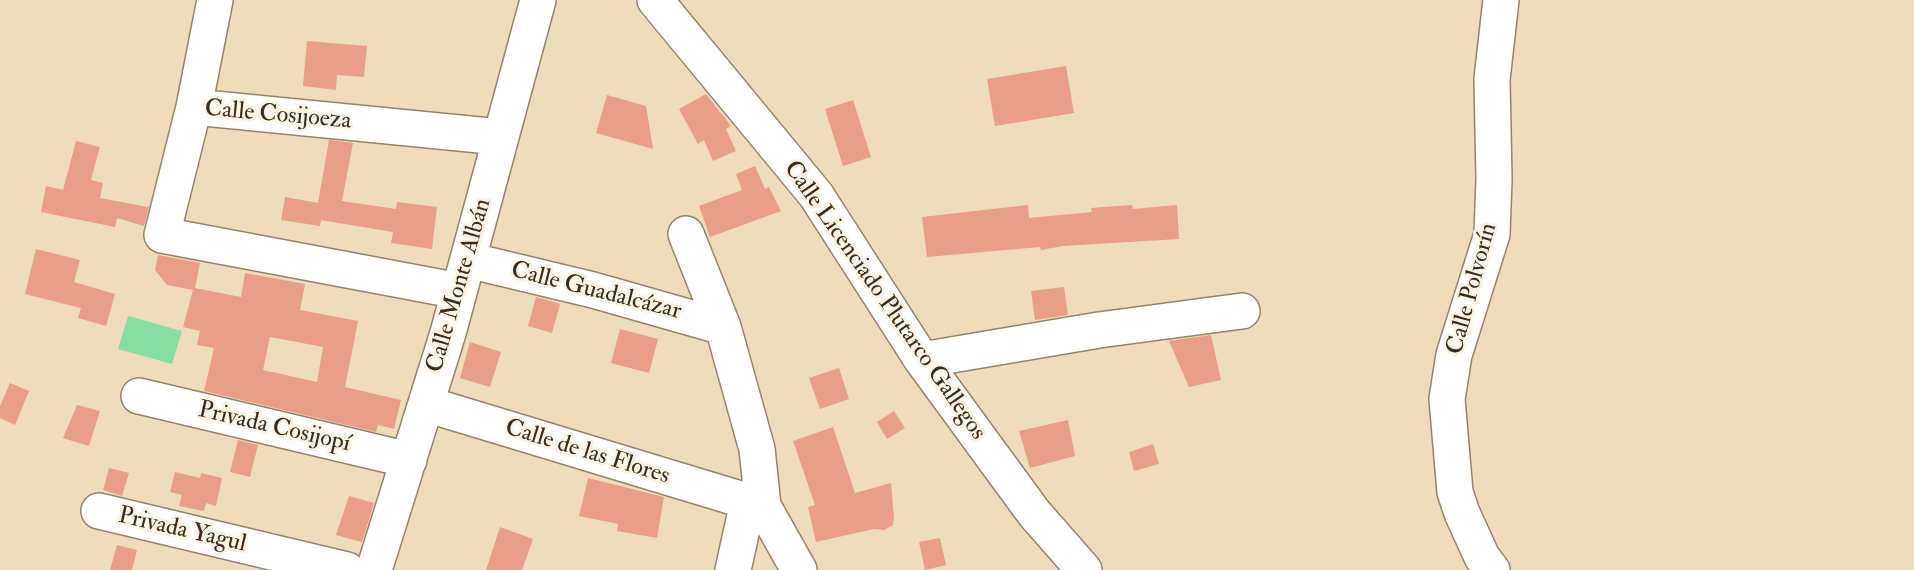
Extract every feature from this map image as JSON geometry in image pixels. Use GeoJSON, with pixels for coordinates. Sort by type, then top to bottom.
{"type":"FeatureCollection","features":[{"type":"Feature","properties":{"kind":"street"},"geometry":{"type":"LineString","coordinates":[[194,107],[215,0]]}},
{"type":"Feature","properties":{"kind":"street","name":"Calle Monte Albán"},"geometry":{"type":"LineString","coordinates":[[374,570],[464,275],[538,0]]}},
{"type":"Feature","properties":{"kind":"street","name":"Calle Licenciado Plutarco Gallegos"},"geometry":{"type":"LineString","coordinates":[[655,0],[816,195],[922,360],[1034,513],[1084,570]]}},
{"type":"Feature","properties":{"kind":"street","name":"Calle Polvorín"},"geometry":{"type":"LineString","coordinates":[[1492,570],[1482,556],[1455,492],[1447,399],[1454,355],[1492,234],[1492,79],[1501,0]]}},
{"type":"Feature","properties":{"kind":"street","name":"Calle Cosijoeza"},"geometry":{"type":"LineString","coordinates":[[464,275],[162,235],[194,107],[500,137]]}},
{"type":"Feature","properties":{"kind":"street"},"geometry":{"type":"LineString","coordinates":[[686,234],[723,327],[757,449],[755,504],[733,570]]}},
{"type":"Feature","properties":{"kind":"street","name":"Calle Guadalcázar"},"geometry":{"type":"LineString","coordinates":[[464,275],[593,290],[723,327]]}},
{"type":"Feature","properties":{"kind":"street"},"geometry":{"type":"LineString","coordinates":[[922,360],[1099,330],[1241,311]]}},
{"type":"Feature","properties":{"kind":"street","name":"Privada Cosijopí"},"geometry":{"type":"LineString","coordinates":[[139,396],[409,460]]}},
{"type":"Feature","properties":{"kind":"street","name":"Calle de las Flores"},"geometry":{"type":"LineString","coordinates":[[426,404],[755,504]]}},
{"type":"Feature","properties":{"kind":"street"},"geometry":{"type":"LineString","coordinates":[[755,504],[799,570]]}},
{"type":"Feature","properties":{"kind":"street","name":"Privada Yagul"},"geometry":{"type":"LineString","coordinates":[[99,511],[347,570]]}},
{"type":"Feature","properties":{"kind":"green space"},"geometry":{"type":"Polygon","coordinates":[[[128,316],[182,331],[172,364],[118,349],[128,316]]]}},
{"type":"Feature","properties":{"kind":"building"},"geometry":{"type":"Polygon","coordinates":[[[307,41],[367,46],[364,77],[337,75],[336,90],[303,86],[307,41]]]}},
{"type":"Feature","properties":{"kind":"building"},"geometry":{"type":"Polygon","coordinates":[[[1066,66],[1074,113],[995,126],[987,79],[1066,66]]]}},
{"type":"Feature","properties":{"kind":"building"},"geometry":{"type":"Polygon","coordinates":[[[706,94],[731,126],[726,129],[736,151],[713,161],[704,140],[698,144],[679,109],[706,94]]]}},
{"type":"Feature","properties":{"kind":"building"},"geometry":{"type":"Polygon","coordinates":[[[607,95],[646,106],[653,149],[596,133],[607,95]]]}},
{"type":"Feature","properties":{"kind":"building"},"geometry":{"type":"Polygon","coordinates":[[[853,100],[871,157],[843,166],[825,109],[853,100]]]}},
{"type":"Feature","properties":{"kind":"building"},"geometry":{"type":"Polygon","coordinates":[[[329,140],[353,143],[342,201],[396,209],[397,202],[437,207],[432,249],[391,243],[393,232],[321,220],[320,226],[281,220],[285,197],[318,203],[329,140]]]}},
{"type":"Feature","properties":{"kind":"building"},"geometry":{"type":"Polygon","coordinates":[[[76,141],[100,147],[91,180],[103,183],[100,198],[148,207],[150,202],[144,226],[117,218],[115,227],[41,212],[46,186],[63,190],[76,141]]]}},
{"type":"Feature","properties":{"kind":"building"},"geometry":{"type":"Polygon","coordinates":[[[755,166],[765,189],[769,187],[781,211],[710,237],[699,206],[742,190],[736,174],[755,166]]]}},
{"type":"Feature","properties":{"kind":"building"},"geometry":{"type":"Polygon","coordinates":[[[1028,205],[1029,218],[1092,212],[1091,208],[1132,205],[1133,209],[1177,205],[1179,239],[927,257],[922,217],[1028,205]]]}},
{"type":"Feature","properties":{"kind":"building"},"geometry":{"type":"Polygon","coordinates":[[[36,249],[80,260],[74,282],[115,294],[106,326],[78,318],[81,308],[25,294],[36,249]]]}},
{"type":"Feature","properties":{"kind":"building"},"geometry":{"type":"Polygon","coordinates":[[[158,255],[200,263],[195,288],[241,297],[245,273],[305,284],[300,310],[358,321],[345,387],[401,400],[394,429],[378,425],[376,432],[204,391],[214,348],[197,345],[200,331],[183,327],[193,290],[167,285],[155,270],[158,255]],[[270,337],[263,370],[317,382],[323,347],[270,337]]]}},
{"type":"Feature","properties":{"kind":"building"},"geometry":{"type":"Polygon","coordinates":[[[1064,287],[1068,315],[1035,320],[1031,291],[1064,287]]]}},
{"type":"Feature","properties":{"kind":"building"},"geometry":{"type":"Polygon","coordinates":[[[536,297],[560,304],[552,333],[528,326],[536,297]]]}},
{"type":"Feature","properties":{"kind":"building"},"geometry":{"type":"Polygon","coordinates":[[[620,329],[658,339],[649,373],[611,363],[620,329]]]}},
{"type":"Feature","properties":{"kind":"building"},"geometry":{"type":"Polygon","coordinates":[[[1211,335],[1221,380],[1189,387],[1169,341],[1211,335]]]}},
{"type":"Feature","properties":{"kind":"building"},"geometry":{"type":"Polygon","coordinates":[[[470,342],[501,352],[490,387],[460,378],[470,342]]]}},
{"type":"Feature","properties":{"kind":"building"},"geometry":{"type":"Polygon","coordinates":[[[839,368],[849,399],[820,409],[809,378],[839,368]]]}},
{"type":"Feature","properties":{"kind":"building"},"geometry":{"type":"Polygon","coordinates":[[[10,383],[29,391],[15,425],[0,418],[0,406],[10,383]]]}},
{"type":"Feature","properties":{"kind":"building"},"geometry":{"type":"Polygon","coordinates":[[[77,405],[100,411],[89,446],[63,438],[77,405]]]}},
{"type":"Feature","properties":{"kind":"building"},"geometry":{"type":"Polygon","coordinates":[[[894,411],[905,428],[887,439],[877,422],[894,411]]]}},
{"type":"Feature","properties":{"kind":"building"},"geometry":{"type":"Polygon","coordinates":[[[1068,420],[1075,456],[1030,468],[1019,431],[1068,420]]]}},
{"type":"Feature","properties":{"kind":"building"},"geometry":{"type":"Polygon","coordinates":[[[833,427],[855,493],[891,483],[893,525],[884,530],[874,529],[816,542],[808,507],[815,505],[793,441],[833,427]]]}},
{"type":"Feature","properties":{"kind":"building"},"geometry":{"type":"Polygon","coordinates":[[[238,440],[258,445],[250,477],[230,472],[238,440]]]}},
{"type":"Feature","properties":{"kind":"building"},"geometry":{"type":"Polygon","coordinates":[[[1153,444],[1159,464],[1134,471],[1129,452],[1153,444]]]}},
{"type":"Feature","properties":{"kind":"building"},"geometry":{"type":"Polygon","coordinates":[[[109,468],[129,473],[122,496],[103,490],[109,468]]]}},
{"type":"Feature","properties":{"kind":"building"},"geometry":{"type":"Polygon","coordinates":[[[175,472],[200,478],[201,473],[222,478],[216,506],[206,503],[204,511],[179,506],[182,495],[170,492],[175,472]]]}},
{"type":"Feature","properties":{"kind":"building"},"geometry":{"type":"Polygon","coordinates":[[[588,478],[664,497],[657,538],[617,531],[618,524],[579,516],[588,478]]]}},
{"type":"Feature","properties":{"kind":"building"},"geometry":{"type":"Polygon","coordinates":[[[349,496],[374,503],[362,542],[336,535],[349,496]]]}},
{"type":"Feature","properties":{"kind":"building"},"geometry":{"type":"Polygon","coordinates":[[[500,527],[533,539],[522,570],[486,570],[500,527]]]}},
{"type":"Feature","properties":{"kind":"building"},"geometry":{"type":"Polygon","coordinates":[[[940,538],[946,565],[925,570],[919,542],[940,538]]]}},
{"type":"Feature","properties":{"kind":"building"},"geometry":{"type":"Polygon","coordinates":[[[117,545],[137,550],[132,570],[110,570],[117,545]]]}}]}
